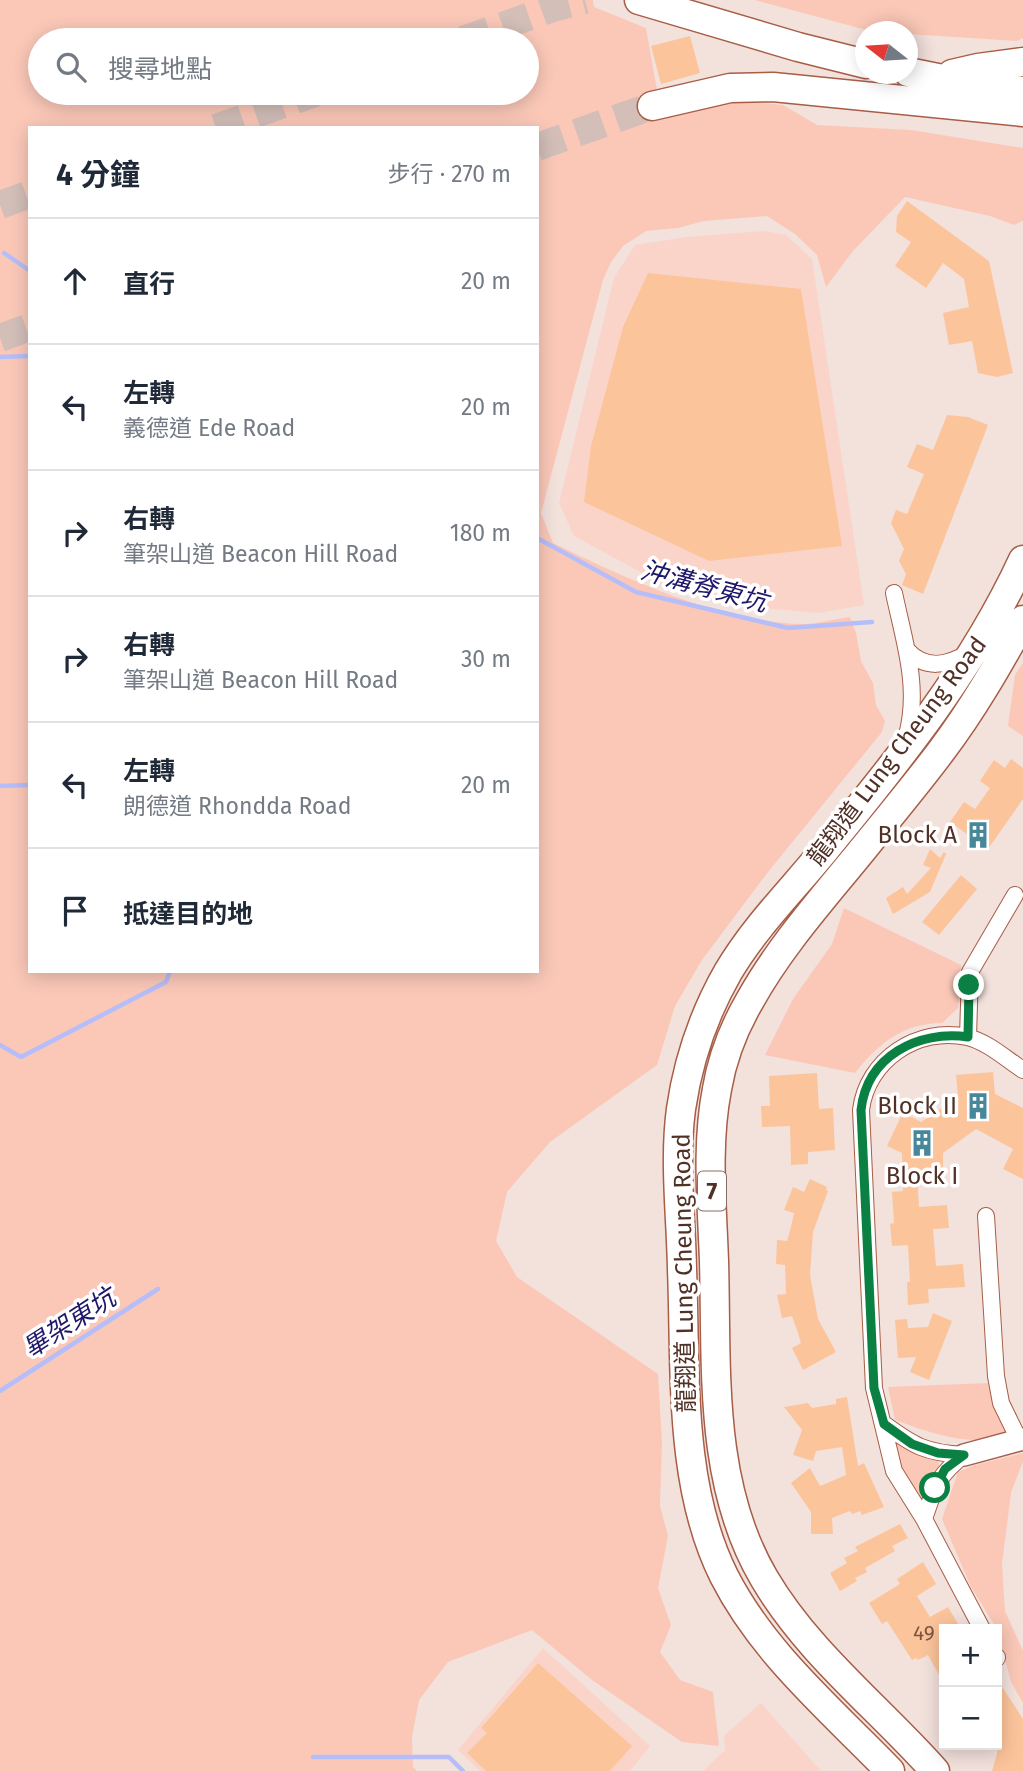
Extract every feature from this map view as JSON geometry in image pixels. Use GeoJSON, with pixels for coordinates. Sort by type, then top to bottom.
{"type":"FeatureCollection","features":[{"type":"Feature","properties":{"kind":"highway"},"geometry":{"type":"LineString","coordinates":[[639,0],[855,61]]}},
{"type":"Feature","properties":{"kind":"highway"},"geometry":{"type":"LineString","coordinates":[[939,78],[978,68],[1023,62]]}},
{"type":"Feature","properties":{"kind":"highway"},"geometry":{"type":"LineString","coordinates":[[918,74],[1023,92]]}},
{"type":"Feature","properties":{"kind":"highway"},"geometry":{"type":"LineString","coordinates":[[653,106],[730,88],[773,87],[1023,112]]}},
{"type":"Feature","properties":{"kind":"highway"},"geometry":{"type":"LineString","coordinates":[[974,107],[1023,127]]}},
{"type":"Feature","properties":{"kind":"highway","name":"龍翔道 Lung Cheung Road"},"geometry":{"type":"LineString","coordinates":[[890,1771],[806,1687],[761,1634],[725,1577],[705,1529],[693,1477],[688,1425],[678,1159],[681,1110],[693,1055],[710,1006],[730,970],[751,938],[899,757],[947,691],[977,647],[1023,561]]}},
{"type":"Feature","properties":{"kind":"highway","name":"龍翔道 Lung Cheung Road"},"geometry":{"type":"LineString","coordinates":[[935,1771],[793,1622],[763,1577],[733,1507],[723,1457],[718,1396],[711,1168],[713,1116],[716,1089],[730,1043],[759,984],[793,935],[942,750],[986,685],[1023,620]]}},
{"type":"Feature","properties":{"kind":"street"},"geometry":{"type":"LineString","coordinates":[[894,593],[913,690],[913,709],[899,757]]}},
{"type":"Feature","properties":{"kind":"street"},"geometry":{"type":"LineString","coordinates":[[907,650],[919,661],[941,664],[958,659],[977,647]]}},
{"type":"Feature","properties":{"kind":"street"},"geometry":{"type":"LineString","coordinates":[[968,1037],[970,972],[1015,895]]}},
{"type":"Feature","properties":{"kind":"street"},"geometry":{"type":"LineString","coordinates":[[979,1624],[924,1519],[894,1471],[874,1388],[862,1100],[877,1069],[902,1048],[932,1036],[968,1037],[984,1044],[1023,1070]]}},
{"type":"Feature","properties":{"kind":"street"},"geometry":{"type":"LineString","coordinates":[[884,1424],[912,1444],[938,1453],[964,1455],[1021,1439],[1001,1403],[996,1376],[986,1216]]}},
{"type":"Feature","properties":{"kind":"street"},"geometry":{"type":"LineString","coordinates":[[924,1519],[945,1469],[964,1455]]}},
{"type":"Feature","properties":{"kind":"shaded area"},"geometry":{"type":"Polygon","coordinates":[[[0,0],[593,0],[594,7],[646,28],[662,118],[741,101],[783,105],[817,125],[911,130],[1023,148],[1023,221],[1014,225],[990,216],[905,197],[853,251],[826,287],[817,255],[795,234],[767,216],[704,221],[678,228],[646,231],[623,246],[611,262],[603,280],[541,513],[553,543],[642,584],[738,616],[802,624],[850,617],[861,661],[873,683],[876,705],[885,721],[882,732],[768,872],[702,960],[675,1006],[657,1065],[550,1142],[507,1192],[496,1241],[517,1277],[658,1374],[662,1442],[660,1506],[668,1536],[658,1588],[671,1625],[660,1652],[680,1680],[713,1692],[719,1746],[682,1742],[592,1680],[532,1630],[448,1662],[419,1700],[412,1737],[413,1767],[417,1771],[0,1771],[0,0]]]}},
{"type":"Feature","properties":{"kind":"shaded area"},"geometry":{"type":"Polygon","coordinates":[[[755,0],[1023,0],[1023,38],[1017,41],[918,35],[918,21],[855,21],[855,27],[755,0]]]}},
{"type":"Feature","properties":{"kind":"shaded area"},"geometry":{"type":"Polygon","coordinates":[[[765,231],[786,235],[812,259],[864,605],[819,613],[739,606],[661,583],[574,536],[559,503],[614,278],[635,245],[687,237],[765,231]]]}},
{"type":"Feature","properties":{"kind":"shaded area"},"geometry":{"type":"Polygon","coordinates":[[[1023,663],[1023,736],[1008,726],[1015,675],[1023,663]]]}},
{"type":"Feature","properties":{"kind":"shaded area"},"geometry":{"type":"Polygon","coordinates":[[[844,908],[961,965],[958,1008],[942,1023],[915,1027],[892,1037],[855,1073],[765,1055],[793,999],[832,944],[844,908]]]}},
{"type":"Feature","properties":{"kind":"shaded area"},"geometry":{"type":"Polygon","coordinates":[[[989,1383],[1011,1437],[980,1440],[952,1438],[895,1420],[888,1387],[989,1383]]]}},
{"type":"Feature","properties":{"kind":"shaded area"},"geometry":{"type":"Polygon","coordinates":[[[899,1440],[938,1460],[940,1470],[923,1503],[899,1464],[895,1442],[899,1440]]]}},
{"type":"Feature","properties":{"kind":"shaded area"},"geometry":{"type":"Polygon","coordinates":[[[1023,1453],[1023,1461],[1011,1493],[1002,1564],[1005,1611],[1023,1651],[1023,1703],[1011,1682],[1002,1648],[1002,1624],[994,1624],[971,1587],[942,1519],[958,1472],[1023,1453]]]}},
{"type":"Feature","properties":{"kind":"shaded area"},"geometry":{"type":"Polygon","coordinates":[[[543,1648],[650,1746],[630,1771],[480,1771],[458,1750],[543,1648]]]}},
{"type":"Feature","properties":{"kind":"shaded area"},"geometry":{"type":"Polygon","coordinates":[[[761,1703],[821,1771],[703,1771],[725,1750],[724,1736],[761,1703]]]}},
{"type":"Feature","properties":{"kind":"building"},"geometry":{"type":"Polygon","coordinates":[[[690,36],[700,73],[661,84],[651,46],[690,36]]]}},
{"type":"Feature","properties":{"kind":"building"},"geometry":{"type":"Polygon","coordinates":[[[907,201],[989,261],[1013,373],[997,377],[978,373],[972,341],[949,345],[943,313],[969,307],[964,279],[943,263],[926,288],[895,266],[911,242],[896,232],[897,216],[907,201]]]}},
{"type":"Feature","properties":{"kind":"building"},"geometry":{"type":"Polygon","coordinates":[[[648,273],[801,289],[842,546],[709,561],[584,502],[591,446],[623,327],[648,273]]]}},
{"type":"Feature","properties":{"kind":"building"},"geometry":{"type":"Polygon","coordinates":[[[947,415],[968,417],[988,425],[923,594],[902,585],[906,574],[899,561],[904,549],[891,523],[896,510],[907,514],[924,474],[907,467],[917,444],[933,450],[947,415]]]}},
{"type":"Feature","properties":{"kind":"building"},"geometry":{"type":"Polygon","coordinates":[[[1011,759],[1023,768],[1023,799],[988,849],[950,822],[964,802],[975,809],[990,788],[980,781],[994,760],[1005,768],[1011,759]]]}},
{"type":"Feature","properties":{"kind":"building"},"geometry":{"type":"Polygon","coordinates":[[[930,849],[940,858],[944,852],[946,854],[930,892],[893,914],[886,898],[903,887],[907,894],[931,868],[923,865],[930,849]]]}},
{"type":"Feature","properties":{"kind":"building"},"geometry":{"type":"Polygon","coordinates":[[[961,875],[977,889],[939,935],[922,922],[961,875]]]}},
{"type":"Feature","properties":{"kind":"building"},"geometry":{"type":"Polygon","coordinates":[[[993,1072],[995,1094],[1023,1108],[1023,1179],[1003,1169],[1013,1149],[976,1129],[943,1153],[943,1174],[917,1174],[919,1207],[947,1205],[949,1228],[933,1229],[936,1266],[963,1264],[965,1287],[928,1289],[929,1303],[908,1305],[908,1245],[892,1246],[890,1224],[894,1223],[892,1192],[903,1191],[902,1153],[887,1146],[903,1112],[921,1122],[958,1097],[956,1075],[993,1072]]]}},
{"type":"Feature","properties":{"kind":"building"},"geometry":{"type":"Polygon","coordinates":[[[817,1073],[819,1109],[833,1108],[835,1150],[808,1152],[808,1164],[791,1165],[790,1126],[762,1127],[761,1106],[770,1106],[769,1076],[817,1073]]]}},
{"type":"Feature","properties":{"kind":"building"},"geometry":{"type":"Polygon","coordinates":[[[810,1179],[827,1187],[828,1191],[813,1232],[810,1275],[818,1319],[836,1352],[803,1370],[792,1348],[801,1343],[797,1330],[792,1316],[782,1318],[777,1295],[786,1294],[785,1265],[776,1264],[777,1240],[787,1241],[791,1227],[794,1213],[784,1210],[793,1187],[804,1192],[810,1179]]]}},
{"type":"Feature","properties":{"kind":"building"},"geometry":{"type":"Polygon","coordinates":[[[933,1313],[952,1321],[929,1380],[910,1372],[916,1357],[898,1358],[895,1320],[907,1319],[908,1328],[928,1327],[933,1313]]]}},
{"type":"Feature","properties":{"kind":"building"},"geometry":{"type":"Polygon","coordinates":[[[847,1397],[858,1466],[864,1463],[884,1507],[862,1515],[860,1511],[852,1514],[850,1511],[832,1518],[833,1534],[811,1534],[811,1512],[791,1483],[810,1468],[820,1486],[846,1475],[842,1447],[816,1451],[813,1461],[793,1455],[802,1430],[784,1407],[808,1403],[812,1408],[836,1404],[836,1399],[847,1397]]]}},
{"type":"Feature","properties":{"kind":"building"},"geometry":{"type":"Polygon","coordinates":[[[900,1524],[908,1538],[892,1546],[895,1551],[865,1568],[867,1572],[840,1591],[830,1573],[847,1563],[844,1558],[858,1551],[855,1547],[900,1524]]]}},
{"type":"Feature","properties":{"kind":"building"},"geometry":{"type":"Polygon","coordinates":[[[923,1562],[936,1584],[917,1596],[930,1617],[948,1607],[958,1624],[939,1624],[939,1675],[928,1655],[912,1660],[887,1621],[882,1624],[869,1603],[900,1584],[897,1579],[923,1562]]]}},
{"type":"Feature","properties":{"kind":"building"},"geometry":{"type":"Polygon","coordinates":[[[538,1663],[632,1746],[610,1771],[486,1771],[467,1753],[487,1733],[481,1728],[538,1663]]]}},
{"type":"Feature","properties":{"kind":"building"},"geometry":{"type":"Polygon","coordinates":[[[1002,1687],[1023,1719],[1023,1771],[992,1771],[997,1750],[1002,1750],[1002,1687]]]}},
{"type":"Feature","properties":{"kind":"waterway","name":"沖溝脊東坑"},"geometry":{"type":"LineString","coordinates":[[4,253],[28,270]]}},
{"type":"Feature","properties":{"kind":"waterway"},"geometry":{"type":"LineString","coordinates":[[0,357],[28,356]]}},
{"type":"Feature","properties":{"kind":"waterway","name":"沖溝脊東坑"},"geometry":{"type":"LineString","coordinates":[[539,539],[636,592],[788,628],[872,622]]}},
{"type":"Feature","properties":{"kind":"waterway"},"geometry":{"type":"LineString","coordinates":[[0,786],[28,785]]}},
{"type":"Feature","properties":{"kind":"waterway"},"geometry":{"type":"LineString","coordinates":[[0,1045],[21,1057],[166,982],[169,973]]}},
{"type":"Feature","properties":{"kind":"waterway","name":"畢架東坑"},"geometry":{"type":"LineString","coordinates":[[0,1391],[158,1289]]}},
{"type":"Feature","properties":{"kind":"waterway"},"geometry":{"type":"LineString","coordinates":[[313,1757],[449,1757],[463,1771]]}},
{"type":"Feature","properties":{"kind":"tunnel"},"geometry":{"type":"LineString","coordinates":[[497,28],[585,0]]}},
{"type":"Feature","properties":{"kind":"tunnel"},"geometry":{"type":"LineString","coordinates":[[222,126],[281,105]]}},
{"type":"Feature","properties":{"kind":"tunnel"},"geometry":{"type":"LineString","coordinates":[[539,146],[652,106]]}},
{"type":"Feature","properties":{"kind":"tunnel"},"geometry":{"type":"LineString","coordinates":[[0,205],[28,195]]}},
{"type":"Feature","properties":{"kind":"tunnel"},"geometry":{"type":"LineString","coordinates":[[0,338],[28,328]]}},
{"type":"Feature","properties":{"kind":"place","name":"Block A"},"geometry":{"type":"Point","coordinates":[978,835]}},
{"type":"Feature","properties":{"kind":"place","name":"Block II"},"geometry":{"type":"Point","coordinates":[978,1106]}},
{"type":"Feature","properties":{"kind":"place","name":"Block I"},"geometry":{"type":"Point","coordinates":[922,1143]}},
{"type":"Feature","properties":{"kind":"route"},"geometry":{"type":"LineString","coordinates":[[935,1488],[945,1469],[964,1455],[938,1453],[912,1444],[884,1424],[874,1388],[861,1110],[870,1080],[883,1062],[893,1054],[911,1043],[932,1036],[968,1037],[969,985]]}}]}
